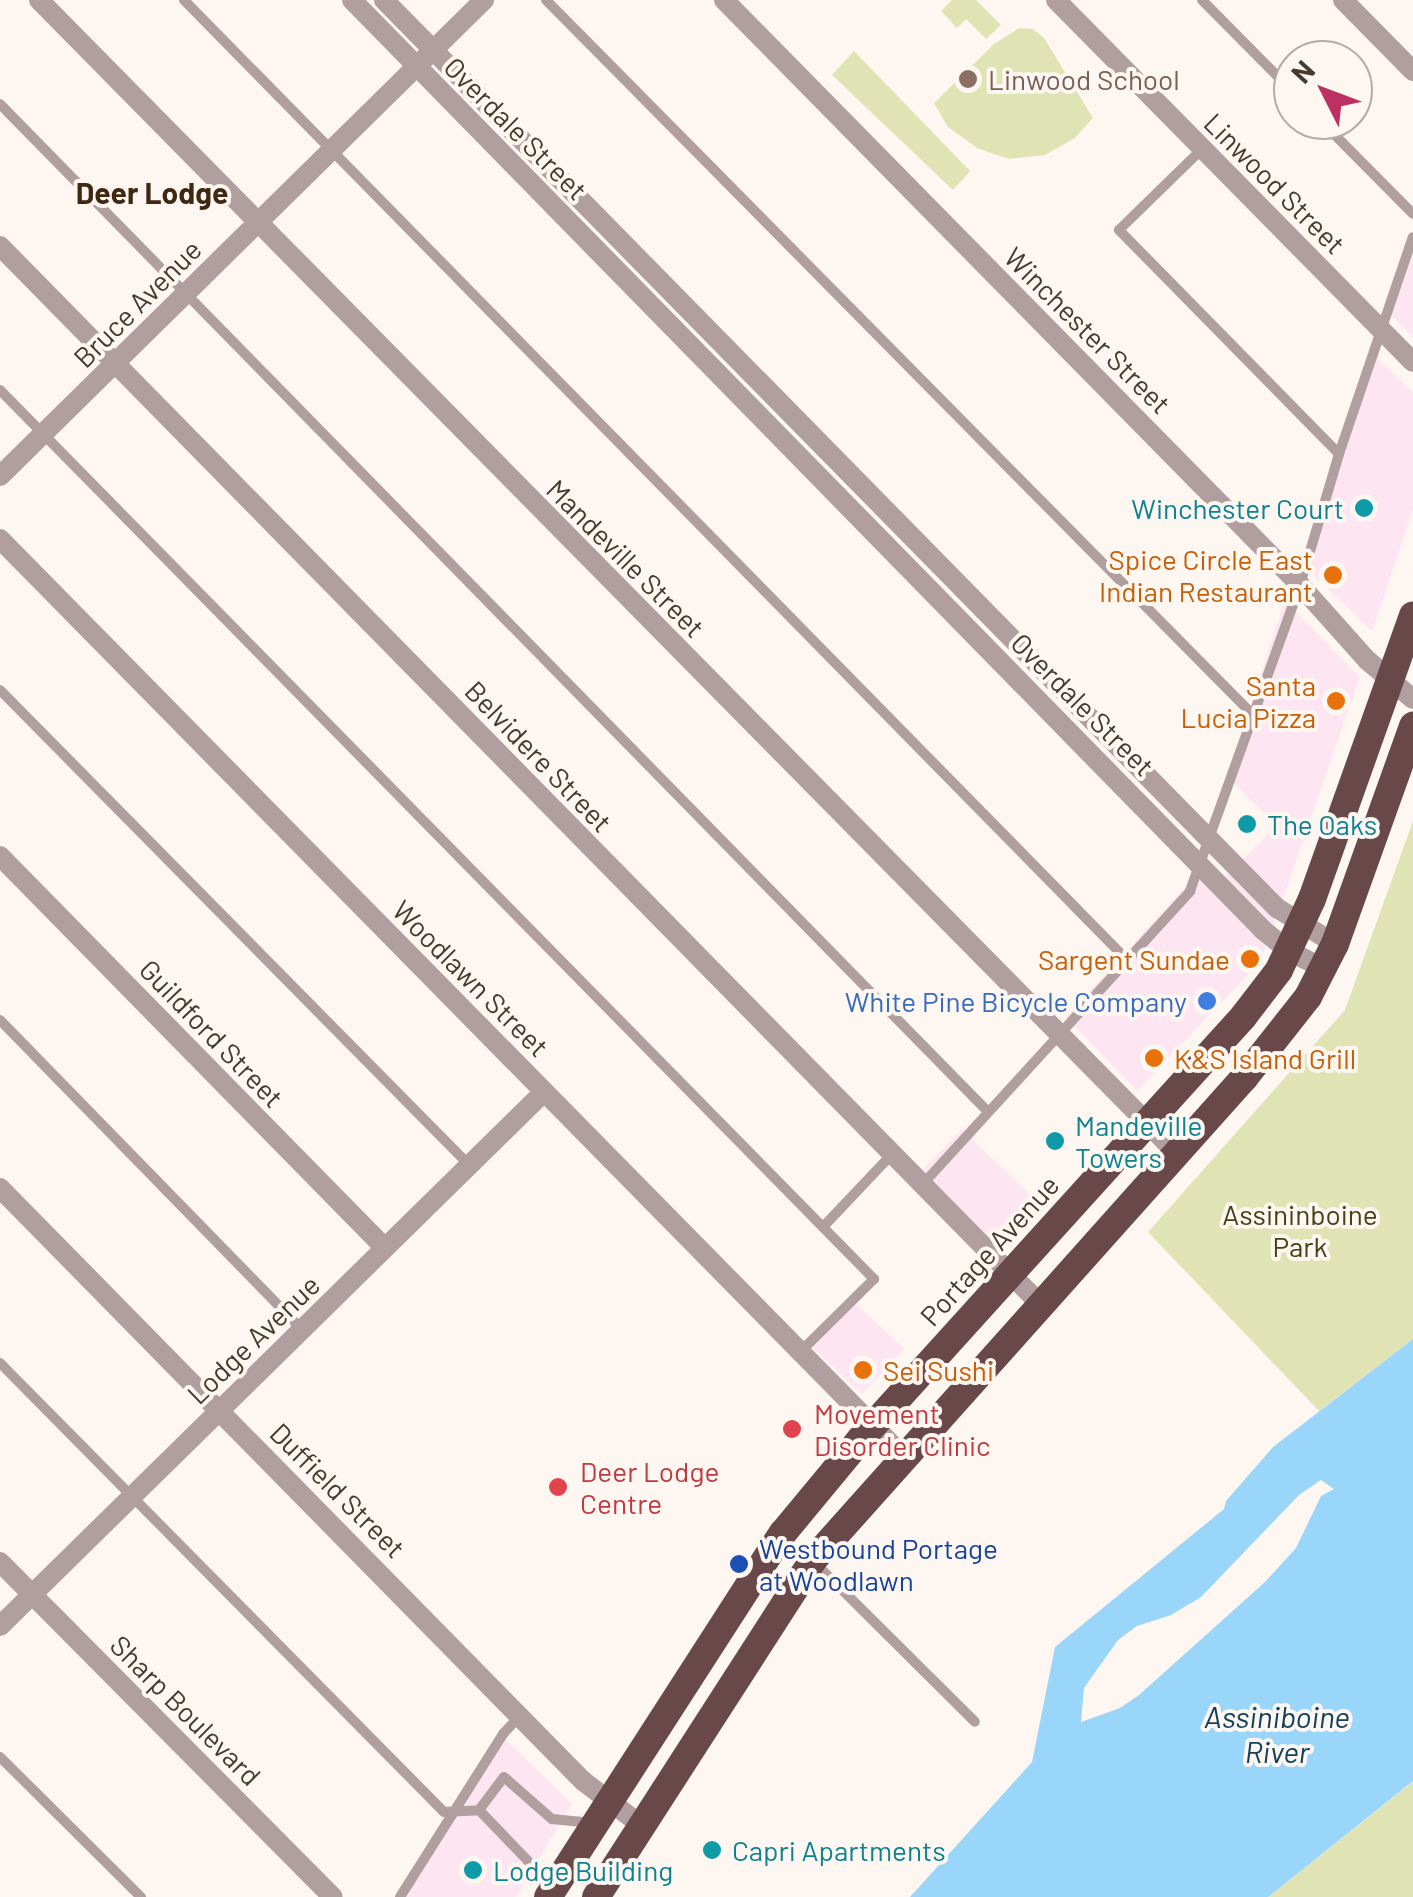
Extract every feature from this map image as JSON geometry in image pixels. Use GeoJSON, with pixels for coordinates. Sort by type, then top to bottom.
{"type":"FeatureCollection","features":[{"type":"Feature","properties":{"kind":"highway","name":"Portage Avenue"},"geometry":{"type":"LineString","coordinates":[[551,1892],[783,1533],[872,1427],[1244,1018],[1302,925],[1413,615]]}},
{"type":"Feature","properties":{"kind":"highway"},"geometry":{"type":"LineString","coordinates":[[596,1897],[813,1560],[1276,1041],[1330,956],[1413,726]]}},
{"type":"Feature","properties":{"kind":"street","name":"Mandeville Street"},"geometry":{"type":"LineString","coordinates":[[39,0],[1057,1036],[1176,1152]]}},
{"type":"Feature","properties":{"kind":"street","name":"Overdale Street"},"geometry":{"type":"LineString","coordinates":[[352,0],[1263,930],[1289,951],[1330,956]]}},
{"type":"Feature","properties":{"kind":"street","name":"Overdale Street"},"geometry":{"type":"LineString","coordinates":[[384,0],[1276,908],[1302,925],[1330,956]]}},
{"type":"Feature","properties":{"kind":"street","name":"Bruce Avenue"},"geometry":{"type":"LineString","coordinates":[[0,476],[484,0]]}},
{"type":"Feature","properties":{"kind":"street","name":"Winchester Street"},"geometry":{"type":"LineString","coordinates":[[724,0],[1300,584],[1367,660],[1413,699]]}},
{"type":"Feature","properties":{"kind":"street","name":"Linwood Street"},"geometry":{"type":"LineString","coordinates":[[1056,0],[1413,362]]}},
{"type":"Feature","properties":{"kind":"street"},"geometry":{"type":"LineString","coordinates":[[1343,0],[1410,62]]}},
{"type":"Feature","properties":{"kind":"street","name":"Belvidere Street"},"geometry":{"type":"LineString","coordinates":[[0,246],[1040,1304]]}},
{"type":"Feature","properties":{"kind":"street"},"geometry":{"type":"LineString","coordinates":[[811,466],[827,450]]}},
{"type":"Feature","properties":{"kind":"street","name":"Woodlawn Street"},"geometry":{"type":"LineString","coordinates":[[0,539],[798,1354],[903,1456]]}},
{"type":"Feature","properties":{"kind":"street","name":"Guildford Street"},"geometry":{"type":"LineString","coordinates":[[0,856],[384,1248]]}},
{"type":"Feature","properties":{"kind":"street","name":"Lodge Avenue"},"geometry":{"type":"LineString","coordinates":[[0,1626],[544,1092]]}},
{"type":"Feature","properties":{"kind":"street","name":"Duffield Street"},"geometry":{"type":"LineString","coordinates":[[0,1188],[521,1714],[601,1812],[641,1825]]}},
{"type":"Feature","properties":{"kind":"street","name":"Sharp Boulevard"},"geometry":{"type":"LineString","coordinates":[[0,1562],[332,1897]]}},
{"type":"Feature","properties":{"kind":"lane"},"geometry":{"type":"LineString","coordinates":[[184,0],[1126,959]]}},
{"type":"Feature","properties":{"kind":"lane"},"geometry":{"type":"LineString","coordinates":[[546,0],[1253,715]]}},
{"type":"Feature","properties":{"kind":"lane"},"geometry":{"type":"LineString","coordinates":[[1202,0],[1273,72]]}},
{"type":"Feature","properties":{"kind":"lane"},"geometry":{"type":"LineString","coordinates":[[0,104],[988,1112]]}},
{"type":"Feature","properties":{"kind":"lane"},"geometry":{"type":"LineString","coordinates":[[1340,140],[1413,214]]}},
{"type":"Feature","properties":{"kind":"lane"},"geometry":{"type":"LineString","coordinates":[[1202,148],[1119,230],[1339,454]]}},
{"type":"Feature","properties":{"kind":"lane"},"geometry":{"type":"LineString","coordinates":[[921,1186],[1190,891],[1300,584],[1339,454],[1413,237]]}},
{"type":"Feature","properties":{"kind":"lane"},"geometry":{"type":"LineString","coordinates":[[0,390],[874,1278],[798,1354]]}},
{"type":"Feature","properties":{"kind":"lane"},"geometry":{"type":"LineString","coordinates":[[0,690],[469,1165]]}},
{"type":"Feature","properties":{"kind":"lane"},"geometry":{"type":"LineString","coordinates":[[0,1020],[302,1330]]}},
{"type":"Feature","properties":{"kind":"lane"},"geometry":{"type":"LineString","coordinates":[[823,1227],[891,1155]]}},
{"type":"Feature","properties":{"kind":"lane"},"geometry":{"type":"LineString","coordinates":[[0,1362],[444,1812],[479,1810],[504,1776],[552,1820],[601,1812]]}},
{"type":"Feature","properties":{"kind":"lane"},"geometry":{"type":"LineString","coordinates":[[813,1560],[976,1722]]}},
{"type":"Feature","properties":{"kind":"lane"},"geometry":{"type":"LineString","coordinates":[[400,1897],[502,1734],[521,1714]]}},
{"type":"Feature","properties":{"kind":"lane"},"geometry":{"type":"LineString","coordinates":[[0,1757],[141,1897]]}},
{"type":"Feature","properties":{"kind":"lane"},"geometry":{"type":"LineString","coordinates":[[479,1810],[536,1864],[551,1892]]}},
{"type":"Feature","properties":{"kind":"shaded area"},"geometry":{"type":"Polygon","coordinates":[[[1413,255],[1413,337],[1391,315],[1413,255]]]}},
{"type":"Feature","properties":{"kind":"shaded area"},"geometry":{"type":"Polygon","coordinates":[[[1377,358],[1413,392],[1413,510],[1372,631],[1305,567],[1377,358]]]}},
{"type":"Feature","properties":{"kind":"shaded area"},"geometry":{"type":"Polygon","coordinates":[[[1285,601],[1360,677],[1261,961],[1137,1091],[1066,1017],[1190,882],[1198,861],[1219,883],[1276,826],[1227,776],[1285,601]]]}},
{"type":"Feature","properties":{"kind":"shaded area"},"geometry":{"type":"Polygon","coordinates":[[[962,1129],[1037,1201],[990,1250],[915,1178],[962,1129]]]}},
{"type":"Feature","properties":{"kind":"shaded area"},"geometry":{"type":"Polygon","coordinates":[[[853,1301],[904,1349],[862,1394],[811,1346],[853,1301]]]}},
{"type":"Feature","properties":{"kind":"shaded area"},"geometry":{"type":"Polygon","coordinates":[[[502,1736],[572,1804],[516,1897],[401,1897],[502,1736]]]}},
{"type":"Feature","properties":{"kind":"green space"},"geometry":{"type":"Polygon","coordinates":[[[952,0],[976,0],[1001,25],[986,39],[966,19],[957,28],[941,11],[952,0]]]}},
{"type":"Feature","properties":{"kind":"green space"},"geometry":{"type":"Polygon","coordinates":[[[1019,28],[1033,29],[1044,38],[1093,118],[1075,138],[1045,155],[1009,159],[977,148],[948,127],[934,103],[994,44],[1019,28]]]}},
{"type":"Feature","properties":{"kind":"green space"},"geometry":{"type":"Polygon","coordinates":[[[854,51],[970,171],[953,190],[832,75],[854,51]]]}},
{"type":"Feature","properties":{"kind":"green space","name":"Assininboine Park"},"geometry":{"type":"Polygon","coordinates":[[[1413,821],[1413,1339],[1319,1411],[1148,1232],[1345,1010],[1413,821]]]}},
{"type":"Feature","properties":{"kind":"green space"},"geometry":{"type":"Polygon","coordinates":[[[1413,1781],[1413,1897],[1268,1897],[1410,1784],[1413,1781]]]}},
{"type":"Feature","properties":{"kind":"water","name":"Assiniboine River"},"geometry":{"type":"Polygon","coordinates":[[[1413,1339],[1413,1781],[1268,1897],[910,1897],[1032,1762],[1055,1647],[1224,1509],[1226,1501],[1273,1447],[1413,1339]],[[1321,1480],[1299,1495],[1201,1597],[1171,1615],[1137,1626],[1118,1640],[1084,1688],[1081,1722],[1120,1708],[1139,1695],[1265,1582],[1296,1548],[1321,1496],[1334,1489],[1321,1480]]]}},
{"type":"Feature","properties":{"kind":"place","name":"Linwood School"},"geometry":{"type":"Point","coordinates":[968,79]}},
{"type":"Feature","properties":{"kind":"place","name":"Winchester Court"},"geometry":{"type":"Point","coordinates":[1364,508]}},
{"type":"Feature","properties":{"kind":"place","name":"Spice Circle East Indian Restaurant"},"geometry":{"type":"Point","coordinates":[1333,575]}},
{"type":"Feature","properties":{"kind":"place","name":"Santa Lucia Pizza"},"geometry":{"type":"Point","coordinates":[1336,701]}},
{"type":"Feature","properties":{"kind":"place","name":"The Oaks"},"geometry":{"type":"Point","coordinates":[1247,824]}},
{"type":"Feature","properties":{"kind":"place","name":"Sargent Sundae"},"geometry":{"type":"Point","coordinates":[1250,959]}},
{"type":"Feature","properties":{"kind":"place","name":"White Pine Bicycle Company"},"geometry":{"type":"Point","coordinates":[1207,1001]}},
{"type":"Feature","properties":{"kind":"place","name":"K&S Island Grill"},"geometry":{"type":"Point","coordinates":[1154,1058]}},
{"type":"Feature","properties":{"kind":"place","name":"Mandeville Towers"},"geometry":{"type":"Point","coordinates":[1055,1141]}},
{"type":"Feature","properties":{"kind":"place","name":"Sei Sushi"},"geometry":{"type":"Point","coordinates":[863,1370]}},
{"type":"Feature","properties":{"kind":"place","name":"Movement Disorder Clinic"},"geometry":{"type":"Point","coordinates":[792,1429]}},
{"type":"Feature","properties":{"kind":"place","name":"Deer Lodge Centre"},"geometry":{"type":"Point","coordinates":[558,1487]}},
{"type":"Feature","properties":{"kind":"place","name":"Westbound Portage at Woodlawn"},"geometry":{"type":"Point","coordinates":[739,1564]}},
{"type":"Feature","properties":{"kind":"place","name":"Capri Apartments"},"geometry":{"type":"Point","coordinates":[712,1850]}},
{"type":"Feature","properties":{"kind":"place","name":"Lodge Building"},"geometry":{"type":"Point","coordinates":[473,1870]}},
{"type":"Feature","properties":{"kind":"district","name":"Deer Lodge"},"geometry":{"type":"Point","coordinates":[152,192]}}]}
